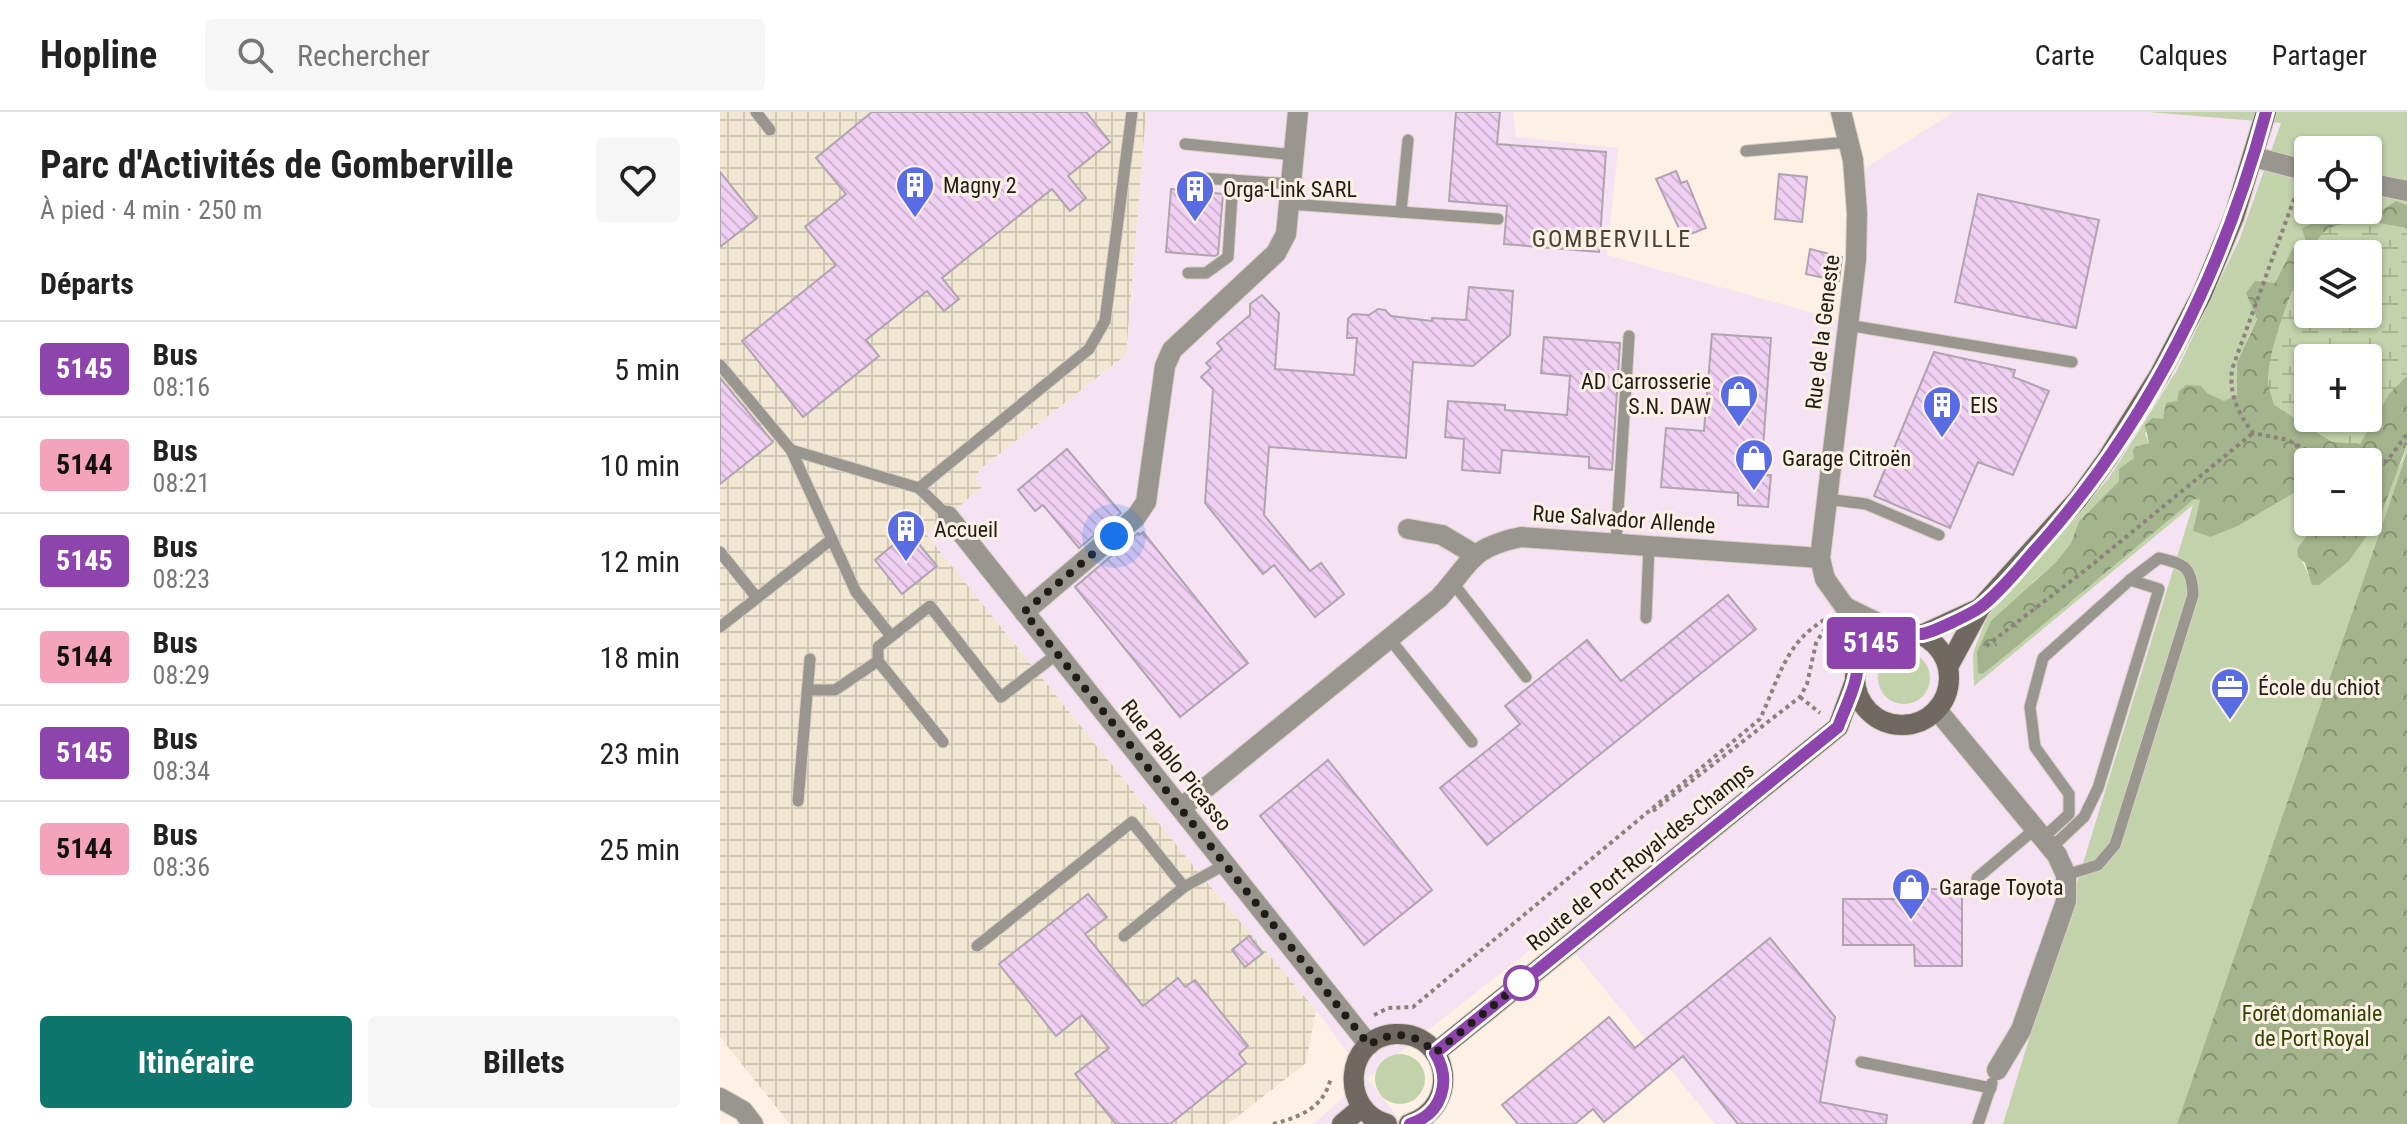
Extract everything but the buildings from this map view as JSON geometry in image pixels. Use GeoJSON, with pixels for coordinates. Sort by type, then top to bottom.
{"type":"FeatureCollection","features":[{"type":"Feature","properties":{"kind":"main road"},"geometry":{"type":"LineString","coordinates":[[1948,667],[1980,608],[2078,499],[2136,414],[2202,294],[2234,217],[2266,112]]}},
{"type":"Feature","properties":{"kind":"main road"},"geometry":{"type":"LineString","coordinates":[[1921,635],[1980,608]]}},
{"type":"Feature","properties":{"kind":"main road"},"geometry":{"type":"LineString","coordinates":[[1894,631],[1921,635],[1933,642],[1948,667],[1949,682],[1937,710],[1928,718],[1906,725],[1883,721],[1838,727],[1861,655],[1870,644],[1894,631]]}},
{"type":"Feature","properties":{"kind":"main road"},"geometry":{"type":"LineString","coordinates":[[1855,681],[1864,705],[1883,721]]}},
{"type":"Feature","properties":{"kind":"main road","name":"Route de Port-Royal-des-Champs"},"geometry":{"type":"LineString","coordinates":[[1435,1053],[1838,727]]}},
{"type":"Feature","properties":{"kind":"main road"},"geometry":{"type":"LineString","coordinates":[[1387,1124],[1362,1107],[1355,1095],[1354,1068],[1360,1055],[1379,1038],[1404,1034],[1426,1044],[1435,1053],[1441,1063],[1444,1085],[1432,1119],[1409,1124]]}},
{"type":"Feature","properties":{"kind":"main road"},"geometry":{"type":"LineString","coordinates":[[1342,1124],[1362,1107]]}},
{"type":"Feature","properties":{"kind":"street"},"geometry":{"type":"LineString","coordinates":[[1024,612],[1136,517],[1146,502],[1165,366],[1172,350],[1276,253],[1286,234],[1298,112]]}},
{"type":"Feature","properties":{"kind":"street","name":"Rue de la Geneste"},"geometry":{"type":"LineString","coordinates":[[1820,558],[1856,260],[1857,213],[1853,160],[1841,112]]}},
{"type":"Feature","properties":{"kind":"street"},"geometry":{"type":"LineString","coordinates":[[2254,157],[2294,167]]}},
{"type":"Feature","properties":{"kind":"street"},"geometry":{"type":"LineString","coordinates":[[2382,186],[2407,191]]}},
{"type":"Feature","properties":{"kind":"street","name":"Rue Pablo Picasso"},"geometry":{"type":"LineString","coordinates":[[948,516],[1369,1045]]}},
{"type":"Feature","properties":{"kind":"street"},"geometry":{"type":"LineString","coordinates":[[1181,808],[1439,598],[1474,554],[1442,535],[1408,529]]}},
{"type":"Feature","properties":{"kind":"street","name":"Rue Salvador Allende"},"geometry":{"type":"LineString","coordinates":[[1474,554],[1496,542],[1521,537],[1820,558]]}},
{"type":"Feature","properties":{"kind":"street"},"geometry":{"type":"LineString","coordinates":[[1820,558],[1825,579],[1845,607],[1861,655]]}},
{"type":"Feature","properties":{"kind":"street"},"geometry":{"type":"LineString","coordinates":[[1845,607],[1894,631]]}},
{"type":"Feature","properties":{"kind":"street"},"geometry":{"type":"LineString","coordinates":[[1937,710],[2043,838],[2066,875],[2066,901],[2021,1030],[1994,1079]]}},
{"type":"Feature","properties":{"kind":"street"},"geometry":{"type":"LineString","coordinates":[[720,1098],[743,1111],[753,1124]]}},
{"type":"Feature","properties":{"kind":"lane"},"geometry":{"type":"LineString","coordinates":[[756,112],[770,130]]}},
{"type":"Feature","properties":{"kind":"lane"},"geometry":{"type":"LineString","coordinates":[[919,488],[1089,349],[1105,321],[1132,112]]}},
{"type":"Feature","properties":{"kind":"lane"},"geometry":{"type":"LineString","coordinates":[[1401,212],[1408,140]]}},
{"type":"Feature","properties":{"kind":"lane"},"geometry":{"type":"LineString","coordinates":[[1746,151],[1849,142]]}},
{"type":"Feature","properties":{"kind":"lane"},"geometry":{"type":"LineString","coordinates":[[1185,144],[1294,155]]}},
{"type":"Feature","properties":{"kind":"lane"},"geometry":{"type":"LineString","coordinates":[[1201,178],[1233,180],[1290,194],[1401,212],[1498,219]]}},
{"type":"Feature","properties":{"kind":"lane"},"geometry":{"type":"LineString","coordinates":[[1188,273],[1206,273],[1228,257],[1233,180]]}},
{"type":"Feature","properties":{"kind":"lane"},"geometry":{"type":"LineString","coordinates":[[1847,325],[2072,362]]}},
{"type":"Feature","properties":{"kind":"lane"},"geometry":{"type":"LineString","coordinates":[[1616,543],[1629,336]]}},
{"type":"Feature","properties":{"kind":"lane"},"geometry":{"type":"LineString","coordinates":[[720,365],[791,450],[856,592],[891,636]]}},
{"type":"Feature","properties":{"kind":"lane"},"geometry":{"type":"LineString","coordinates":[[791,450],[919,488],[948,516]]}},
{"type":"Feature","properties":{"kind":"lane"},"geometry":{"type":"LineString","coordinates":[[1826,499],[1866,504],[1939,535]]}},
{"type":"Feature","properties":{"kind":"lane"},"geometry":{"type":"LineString","coordinates":[[720,627],[832,539]]}},
{"type":"Feature","properties":{"kind":"lane"},"geometry":{"type":"LineString","coordinates":[[1646,618],[1649,546]]}},
{"type":"Feature","properties":{"kind":"lane"},"geometry":{"type":"LineString","coordinates":[[720,552],[757,598]]}},
{"type":"Feature","properties":{"kind":"lane"},"geometry":{"type":"LineString","coordinates":[[2043,838],[2069,814],[2069,794],[2035,747],[2030,707],[2043,658],[2159,558],[2181,563],[2189,572],[2193,595],[2115,845],[2098,865],[2066,875]]}},
{"type":"Feature","properties":{"kind":"lane"},"geometry":{"type":"LineString","coordinates":[[1977,878],[2084,817],[2098,788],[2159,589],[2130,580]]}},
{"type":"Feature","properties":{"kind":"lane"},"geometry":{"type":"LineString","coordinates":[[1453,583],[1526,677]]}},
{"type":"Feature","properties":{"kind":"lane"},"geometry":{"type":"LineString","coordinates":[[943,742],[878,661],[878,647],[891,636],[930,606],[1001,697],[1057,654]]}},
{"type":"Feature","properties":{"kind":"lane"},"geometry":{"type":"LineString","coordinates":[[1389,638],[1472,742]]}},
{"type":"Feature","properties":{"kind":"lane"},"geometry":{"type":"LineString","coordinates":[[798,801],[810,659]]}},
{"type":"Feature","properties":{"kind":"lane"},"geometry":{"type":"LineString","coordinates":[[808,690],[835,690],[878,661]]}},
{"type":"Feature","properties":{"kind":"lane"},"geometry":{"type":"LineString","coordinates":[[977,946],[1132,822],[1184,887]]}},
{"type":"Feature","properties":{"kind":"lane"},"geometry":{"type":"LineString","coordinates":[[1124,936],[1184,887],[1226,864]]}},
{"type":"Feature","properties":{"kind":"lane"},"geometry":{"type":"LineString","coordinates":[[1861,1062],[1994,1079],[1978,1124]]}},
{"type":"Feature","properties":{"kind":"path"},"geometry":{"type":"LineString","coordinates":[[2294,202],[2232,369],[2235,407],[2253,433],[2288,440],[2303,448]]}},
{"type":"Feature","properties":{"kind":"path"},"geometry":{"type":"LineString","coordinates":[[1966,632],[1986,646],[2088,568],[2253,433]]}},
{"type":"Feature","properties":{"kind":"path"},"geometry":{"type":"LineString","coordinates":[[2382,462],[2387,461],[2407,434]]}},
{"type":"Feature","properties":{"kind":"path"},"geometry":{"type":"LineString","coordinates":[[1354,1026],[1388,1008],[1413,1007],[1760,719],[1787,654],[1807,629],[1845,607]]}},
{"type":"Feature","properties":{"kind":"path"},"geometry":{"type":"LineString","coordinates":[[1606,847],[1800,697],[1807,684],[1816,643],[1829,621],[1845,607]]}},
{"type":"Feature","properties":{"kind":"path"},"geometry":{"type":"LineString","coordinates":[[1273,1124],[1298,1117],[1327,1095],[1331,1074]]}},
{"type":"Feature","properties":{"kind":"shaded area"},"geometry":{"type":"Polygon","coordinates":[[[720,112],[1146,112],[1126,355],[980,469],[975,477],[982,487],[926,534],[1203,878],[1316,1010],[1306,1063],[1228,1124],[790,1124],[720,1037],[720,112]]]}},
{"type":"Feature","properties":{"kind":"shaded area"},"geometry":{"type":"Polygon","coordinates":[[[1146,112],[1513,112],[1516,137],[1618,148],[1607,255],[1841,321],[1862,170],[1954,112],[2148,112],[2281,122],[2240,238],[2177,370],[2109,478],[1987,617],[1974,685],[2194,504],[2003,1124],[1715,1124],[1556,930],[1367,1078],[1403,1124],[1313,1124],[1366,1078],[1316,1010],[1203,878],[926,534],[982,487],[975,477],[980,469],[1126,355],[1146,112]]]}},
{"type":"Feature","properties":{"kind":"green space"},"geometry":{"type":"Polygon","coordinates":[[[2148,112],[2407,112],[2407,205],[2396,201],[2382,210],[2382,136],[2294,136],[2294,224],[2311,224],[2303,228],[2305,240],[2294,240],[2294,248],[2249,337],[2242,355],[2237,395],[2224,402],[2207,393],[2177,401],[2163,420],[2145,433],[2149,443],[2137,446],[2135,458],[2119,481],[2079,521],[2071,543],[2056,562],[2032,583],[1983,674],[2194,498],[2200,500],[2211,537],[2238,526],[2294,493],[2294,536],[2306,536],[2297,549],[2308,574],[2349,561],[2362,536],[2378,536],[2177,1124],[2003,1124],[2193,505],[1974,686],[1973,653],[1987,617],[2109,478],[2177,370],[2240,238],[2281,123],[2148,112]]]}},
{"type":"Feature","properties":{"kind":"green space"},"geometry":{"type":"Polygon","coordinates":[[[2396,201],[2407,205],[2407,445],[2382,512],[2382,448],[2294,448],[2294,493],[2238,526],[2211,537],[2193,531],[2200,500],[2194,499],[1983,674],[1978,673],[1977,652],[1991,621],[2056,562],[2071,543],[2079,521],[2119,481],[2119,469],[2134,458],[2133,450],[2149,443],[2145,425],[2152,418],[2163,419],[2166,403],[2177,401],[2179,391],[2186,385],[2201,386],[2207,393],[2224,401],[2237,395],[2237,363],[2257,319],[2246,293],[2255,281],[2275,283],[2293,248],[2294,328],[2382,328],[2382,240],[2305,240],[2302,228],[2311,224],[2382,224],[2382,210],[2396,201]]]}},
{"type":"Feature","properties":{"kind":"green space"},"geometry":{"type":"Polygon","coordinates":[[[2382,224],[2407,228],[2407,376],[2382,406],[2382,344],[2294,344],[2294,418],[2274,405],[2268,380],[2277,334],[2294,288],[2294,328],[2382,328],[2382,240],[2317,240],[2334,226],[2382,224]]]}},
{"type":"Feature","properties":{"kind":"green space"},"geometry":{"type":"Polygon","coordinates":[[[2316,432],[2367,432],[2360,444],[2332,442],[2316,432]]]}},
{"type":"Feature","properties":{"kind":"green space"},"geometry":{"type":"Polygon","coordinates":[[[2407,445],[2382,525],[2382,499],[2407,445]]]}},
{"type":"Feature","properties":{"kind":"green space","name":"Forêt domaniale de Port Royal"},"geometry":{"type":"Polygon","coordinates":[[[2407,452],[2407,1124],[2177,1124],[2378,536],[2382,536],[2382,525],[2407,452]]]}},
{"type":"Feature","properties":{"kind":"green space"},"geometry":{"type":"Polygon","coordinates":[[[2306,536],[2367,536],[2349,561],[2319,585],[2312,585],[2297,549],[2306,536]]]}},
{"type":"Feature","properties":{"kind":"green space"},"geometry":{"type":"Polygon","coordinates":[[[1904,652],[1922,660],[1930,678],[1922,696],[1904,704],[1886,696],[1878,678],[1886,660],[1904,652]]]}},
{"type":"Feature","properties":{"kind":"green space"},"geometry":{"type":"Polygon","coordinates":[[[1400,1054],[1417,1062],[1425,1079],[1417,1096],[1400,1104],[1383,1096],[1375,1079],[1383,1062],[1400,1054]]]}},
{"type":"Feature","properties":{"kind":"bus line","name":"5145"},"geometry":{"type":"LineString","coordinates":[[1410,1124],[1429,1114],[1441,1096],[1444,1073],[1435,1053],[1838,727],[1861,655],[1870,644],[1894,631],[1921,635],[1980,608],[2050,534],[2107,459],[2180,339],[2215,266],[2234,217],[2266,112]]}},
{"type":"Feature","properties":{"kind":"place","name":"Magny 2"},"geometry":{"type":"Point","coordinates":[915,219]}},
{"type":"Feature","properties":{"kind":"place","name":"Orga-Link SARL"},"geometry":{"type":"Point","coordinates":[1195,223]}},
{"type":"Feature","properties":{"kind":"place","name":"AD Carrosserie S.N. DAW"},"geometry":{"type":"Point","coordinates":[1739,428]}},
{"type":"Feature","properties":{"kind":"place","name":"EIS"},"geometry":{"type":"Point","coordinates":[1942,439]}},
{"type":"Feature","properties":{"kind":"place","name":"Garage Citroën"},"geometry":{"type":"Point","coordinates":[1754,492]}},
{"type":"Feature","properties":{"kind":"place","name":"Accueil"},"geometry":{"type":"Point","coordinates":[906,563]}},
{"type":"Feature","properties":{"kind":"place","name":"École du chiot"},"geometry":{"type":"Point","coordinates":[2230,721]}},
{"type":"Feature","properties":{"kind":"place","name":"Garage Toyota"},"geometry":{"type":"Point","coordinates":[1911,921]}},
{"type":"Feature","properties":{"kind":"district","name":"GOMBERVILLE"},"geometry":{"type":"Point","coordinates":[1612,239]}},
{"type":"Feature","properties":{"kind":"route"},"geometry":{"type":"LineString","coordinates":[[1114,536],[1024,612],[1369,1045],[1379,1038],[1404,1034],[1426,1044],[1435,1053],[1533,973],[1521,983]]}}]}
